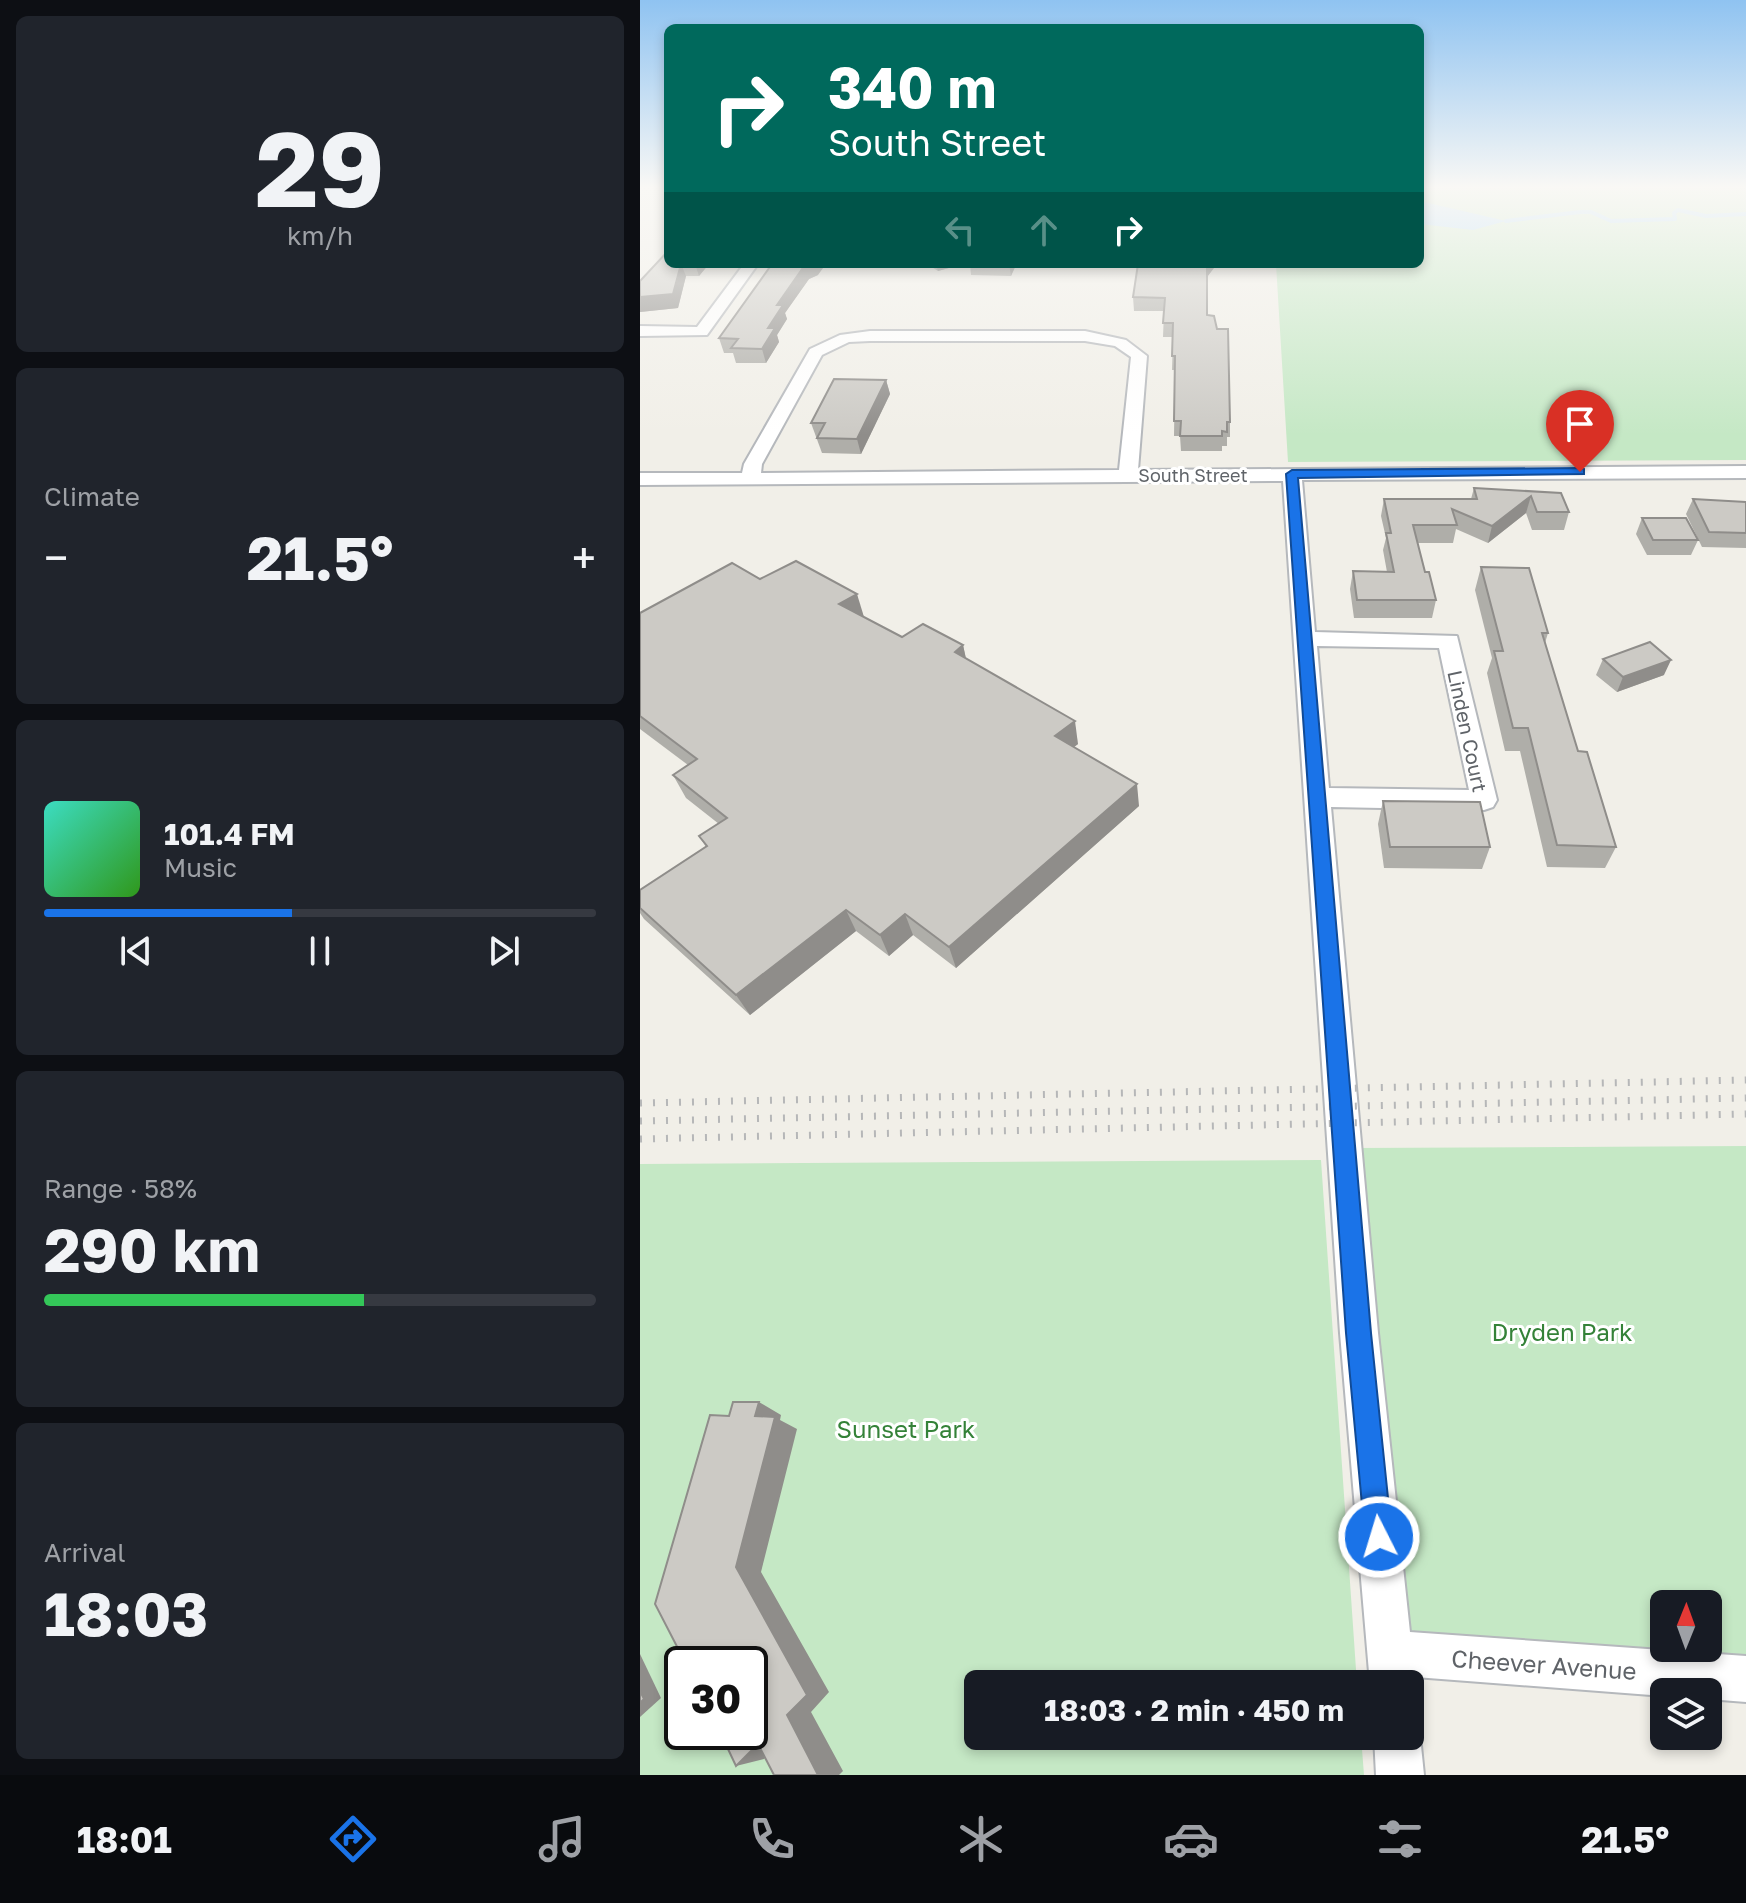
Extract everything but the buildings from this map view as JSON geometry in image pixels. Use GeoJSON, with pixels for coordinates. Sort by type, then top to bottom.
{"type":"FeatureCollection","features":[{"type":"Feature","properties":{"kind":"street"},"geometry":{"type":"LineString","coordinates":[[640,331],[702,330],[747,269]]}},
{"type":"Feature","properties":{"kind":"street"},"geometry":{"type":"LineString","coordinates":[[751,478],[753,464],[816,352],[846,338],[870,336],[1085,336],[1130,346],[1139,356],[1128,475]]}},
{"type":"Feature","properties":{"kind":"street","name":"South Street"},"geometry":{"type":"LineString","coordinates":[[640,479],[1746,472]]}},
{"type":"Feature","properties":{"kind":"street"},"geometry":{"type":"LineString","coordinates":[[1292,474],[1359,1333],[1392,1669]]}},
{"type":"Feature","properties":{"kind":"street","name":"Linden Court"},"geometry":{"type":"LineString","coordinates":[[1306,639],[1449,641],[1484,800],[1319,797]]}},
{"type":"Feature","properties":{"kind":"street","name":"Cheever Avenue"},"geometry":{"type":"LineString","coordinates":[[1392,1669],[1746,1679]]}},
{"type":"Feature","properties":{"kind":"street"},"geometry":{"type":"LineString","coordinates":[[1398,1750],[1400,1775]]}},
{"type":"Feature","properties":{"kind":"green space"},"geometry":{"type":"Polygon","coordinates":[[[1276,269],[1746,269],[1746,460],[1288,462],[1276,269]]]}},
{"type":"Feature","properties":{"kind":"green space","name":"Dryden Park"},"geometry":{"type":"Polygon","coordinates":[[[1746,1146],[1746,1656],[1722,1654],[1722,1590],[1650,1590],[1650,1650],[1410,1635],[1358,1148],[1746,1146]]]}},
{"type":"Feature","properties":{"kind":"green space","name":"Sunset Park"},"geometry":{"type":"Polygon","coordinates":[[[1321,1160],[1356,1670],[964,1670],[964,1750],[1362,1750],[1364,1775],[640,1775],[640,1164],[1321,1160]]]}},
{"type":"Feature","properties":{"kind":"railway"},"geometry":{"type":"LineString","coordinates":[[640,1103],[1746,1080]]}},
{"type":"Feature","properties":{"kind":"railway"},"geometry":{"type":"LineString","coordinates":[[640,1121],[1746,1098]]}},
{"type":"Feature","properties":{"kind":"railway"},"geometry":{"type":"LineString","coordinates":[[640,1139],[1746,1114]]}},
{"type":"Feature","properties":{"kind":"route"},"geometry":{"type":"LineString","coordinates":[[1379,1537],[1359,1333],[1292,474],[1580,472]]}}]}
